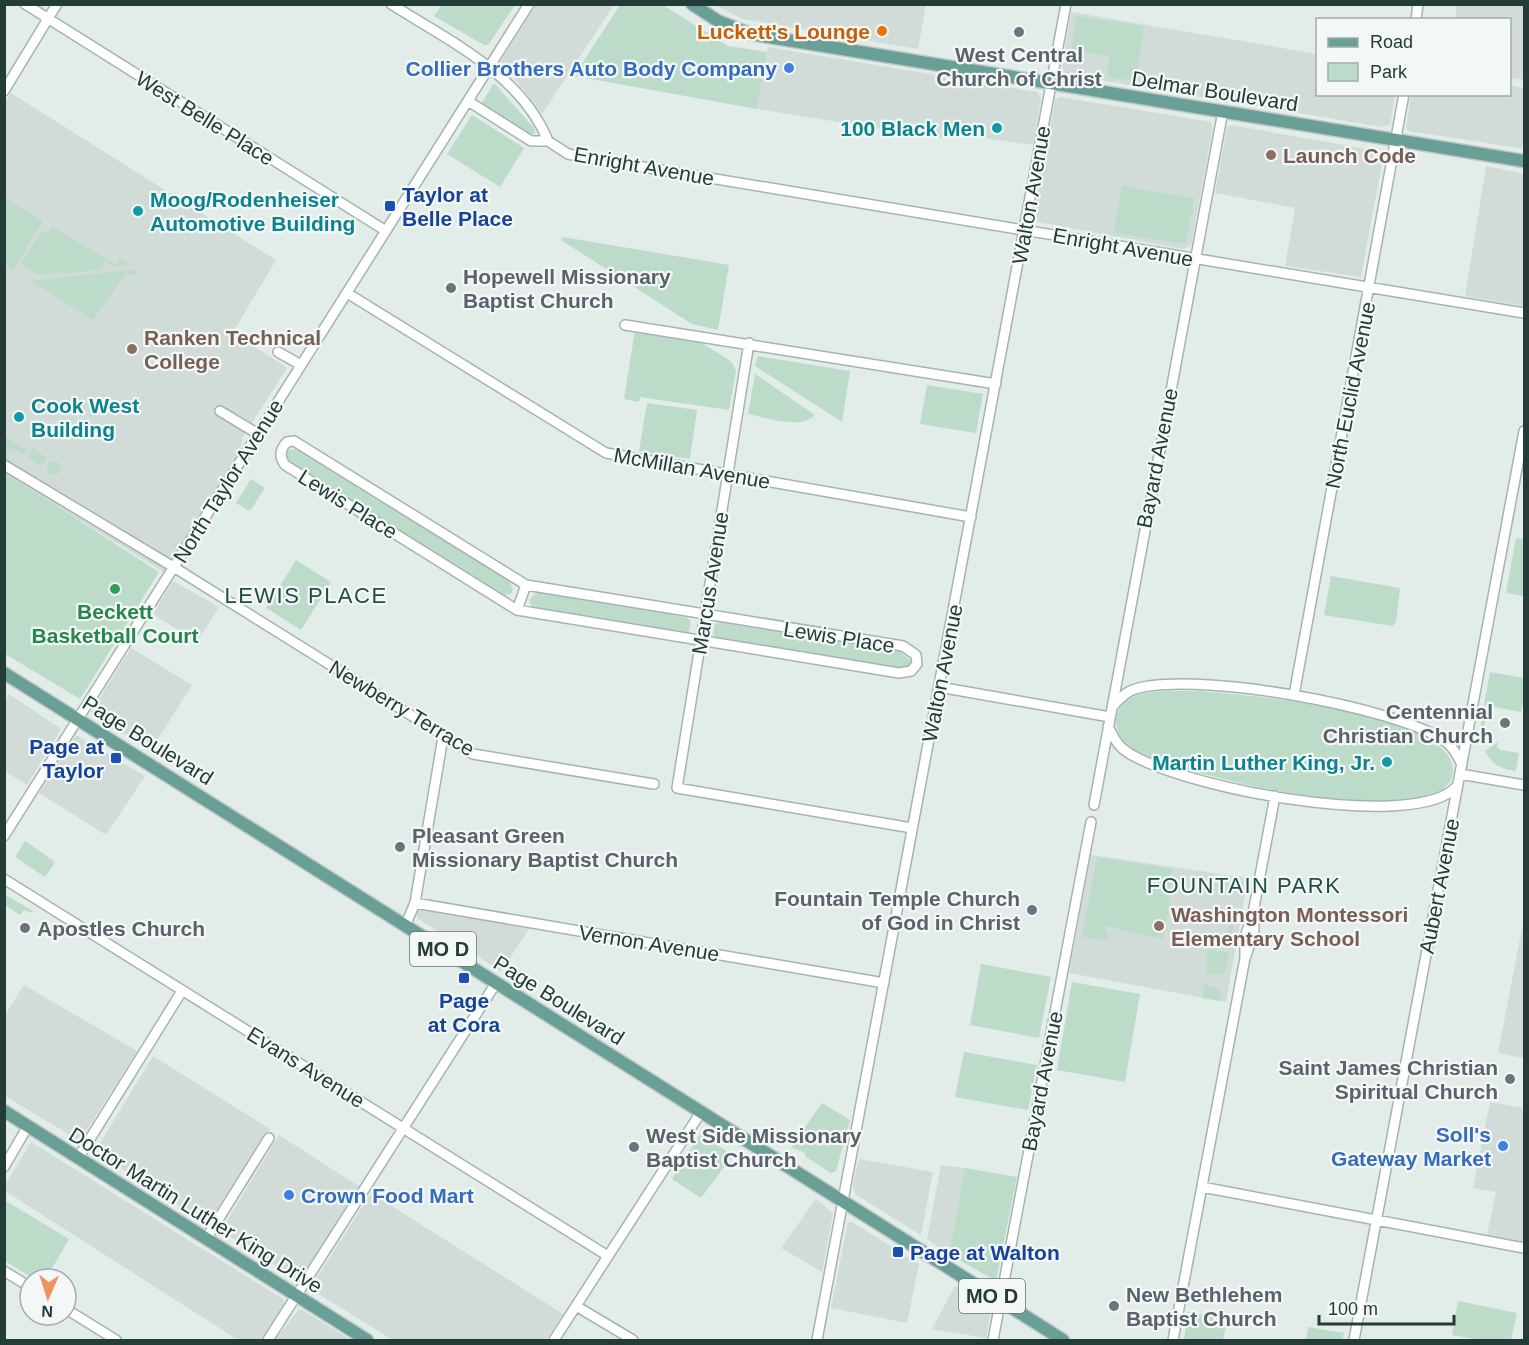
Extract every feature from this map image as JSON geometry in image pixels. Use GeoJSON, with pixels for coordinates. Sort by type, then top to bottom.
{"type":"FeatureCollection","features":[{"type":"Feature","properties":{"kind":"main road","name":"Delmar Boulevard"},"geometry":{"type":"LineString","coordinates":[[692,4],[718,21],[751,34],[1524,161]]}},
{"type":"Feature","properties":{"kind":"main road","name":"Page Boulevard"},"geometry":{"type":"LineString","coordinates":[[4,673],[1063,1341]]}},
{"type":"Feature","properties":{"kind":"main road","name":"Doctor Martin Luther King Drive"},"geometry":{"type":"LineString","coordinates":[[4,1111],[367,1341]]}},
{"type":"Feature","properties":{"kind":"street","name":"West Belle Place"},"geometry":{"type":"LineString","coordinates":[[25,4],[386,231]]}},
{"type":"Feature","properties":{"kind":"street"},"geometry":{"type":"LineString","coordinates":[[4,91],[57,4]]}},
{"type":"Feature","properties":{"kind":"street","name":"Enright Avenue"},"geometry":{"type":"LineString","coordinates":[[391,4],[490,66],[540,122],[548,141]]}},
{"type":"Feature","properties":{"kind":"street","name":"North Taylor Avenue"},"geometry":{"type":"LineString","coordinates":[[4,836],[529,4]]}},
{"type":"Feature","properties":{"kind":"street","name":"Walton Avenue"},"geometry":{"type":"LineString","coordinates":[[817,1341],[1066,4]]}},
{"type":"Feature","properties":{"kind":"street","name":"North Euclid Avenue"},"geometry":{"type":"LineString","coordinates":[[1294,695],[1404,96]]}},
{"type":"Feature","properties":{"kind":"street","name":"Enright Avenue"},"geometry":{"type":"LineString","coordinates":[[468,102],[531,141],[548,141],[568,154],[583,157],[1524,313]]}},
{"type":"Feature","properties":{"kind":"street","name":"Bayard Avenue"},"geometry":{"type":"LineString","coordinates":[[1094,805],[1223,111]]}},
{"type":"Feature","properties":{"kind":"street","name":"McMillan Avenue"},"geometry":{"type":"LineString","coordinates":[[347,293],[606,453],[971,517]]}},
{"type":"Feature","properties":{"kind":"street"},"geometry":{"type":"LineString","coordinates":[[625,325],[996,384]]}},
{"type":"Feature","properties":{"kind":"street","name":"Marcus Avenue"},"geometry":{"type":"LineString","coordinates":[[748,344],[676,788],[912,828]]}},
{"type":"Feature","properties":{"kind":"street"},"geometry":{"type":"LineString","coordinates":[[278,352],[301,366]]}},
{"type":"Feature","properties":{"kind":"street"},"geometry":{"type":"LineString","coordinates":[[220,411],[258,434]]}},
{"type":"Feature","properties":{"kind":"street","name":"Aubert Avenue"},"geometry":{"type":"LineString","coordinates":[[1354,1341],[1524,431]]}},
{"type":"Feature","properties":{"kind":"street","name":"Lewis Place"},"geometry":{"type":"LineString","coordinates":[[294,441],[526,585],[704,616],[903,646],[913,651],[916,664],[911,671],[899,673],[517,610],[285,465],[281,455],[282,447],[287,442],[294,441]]}},
{"type":"Feature","properties":{"kind":"street","name":"Newberry Terrace"},"geometry":{"type":"LineString","coordinates":[[4,465],[174,567],[473,754],[654,784]]}},
{"type":"Feature","properties":{"kind":"street"},"geometry":{"type":"LineString","coordinates":[[517,610],[526,585]]}},
{"type":"Feature","properties":{"kind":"street"},"geometry":{"type":"LineString","coordinates":[[1110,717],[1129,692],[1151,688],[1207,686],[1294,695],[1363,710],[1412,725],[1445,741],[1452,747],[1461,769],[1524,785]]}},
{"type":"Feature","properties":{"kind":"street"},"geometry":{"type":"LineString","coordinates":[[939,687],[1110,717]]}},
{"type":"Feature","properties":{"kind":"street"},"geometry":{"type":"LineString","coordinates":[[1110,717],[1122,748],[1154,764],[1196,779],[1275,796],[1343,805],[1402,805],[1440,800],[1458,786]]}},
{"type":"Feature","properties":{"kind":"street"},"geometry":{"type":"LineString","coordinates":[[405,926],[415,903],[443,737]]}},
{"type":"Feature","properties":{"kind":"street"},"geometry":{"type":"LineString","coordinates":[[1173,1341],[1245,958],[1245,937],[1253,913],[1275,796]]}},
{"type":"Feature","properties":{"kind":"street","name":"Bayard Avenue"},"geometry":{"type":"LineString","coordinates":[[993,1341],[1091,822]]}},
{"type":"Feature","properties":{"kind":"street","name":"Evans Avenue"},"geometry":{"type":"LineString","coordinates":[[4,879],[608,1256]]}},
{"type":"Feature","properties":{"kind":"street","name":"Vernon Avenue"},"geometry":{"type":"LineString","coordinates":[[415,903],[884,983]]}},
{"type":"Feature","properties":{"kind":"street"},"geometry":{"type":"LineString","coordinates":[[268,1341],[496,983]]}},
{"type":"Feature","properties":{"kind":"street"},"geometry":{"type":"LineString","coordinates":[[78,1158],[182,990]]}},
{"type":"Feature","properties":{"kind":"street"},"geometry":{"type":"LineString","coordinates":[[554,1341],[701,1112]]}},
{"type":"Feature","properties":{"kind":"street"},"geometry":{"type":"LineString","coordinates":[[4,1167],[28,1126]]}},
{"type":"Feature","properties":{"kind":"street"},"geometry":{"type":"LineString","coordinates":[[206,1239],[269,1138]]}},
{"type":"Feature","properties":{"kind":"street"},"geometry":{"type":"LineString","coordinates":[[1202,1187],[1524,1248]]}},
{"type":"Feature","properties":{"kind":"street"},"geometry":{"type":"LineString","coordinates":[[4,1271],[18,1280]]}},
{"type":"Feature","properties":{"kind":"street"},"geometry":{"type":"LineString","coordinates":[[576,1306],[633,1341]]}},
{"type":"Feature","properties":{"kind":"street"},"geometry":{"type":"LineString","coordinates":[[78,1317],[116,1341]]}},
{"type":"Feature","properties":{"kind":"shaded area"},"geometry":{"type":"Polygon","coordinates":[[[536,4],[614,5],[542,114],[501,61],[536,4]]]}},
{"type":"Feature","properties":{"kind":"shaded area"},"geometry":{"type":"Polygon","coordinates":[[[715,5],[926,5],[918,49],[742,19],[715,5]]]}},
{"type":"Feature","properties":{"kind":"shaded area"},"geometry":{"type":"Polygon","coordinates":[[[1457,5],[1524,5],[1524,80],[1511,78],[1511,18],[1455,18],[1457,5]]]}},
{"type":"Feature","properties":{"kind":"shaded area"},"geometry":{"type":"Polygon","coordinates":[[[1071,12],[1316,54],[1316,96],[1395,96],[1390,125],[1382,127],[1064,74],[1062,65],[1071,12]]]}},
{"type":"Feature","properties":{"kind":"shaded area"},"geometry":{"type":"Polygon","coordinates":[[[768,47],[1037,92],[1041,99],[1033,145],[964,135],[939,138],[757,109],[768,47]]]}},
{"type":"Feature","properties":{"kind":"shaded area"},"geometry":{"type":"Polygon","coordinates":[[[1511,85],[1524,88],[1524,149],[1409,131],[1406,128],[1411,96],[1511,96],[1511,85]]]}},
{"type":"Feature","properties":{"kind":"shaded area","name":"Ranken Technical College"},"geometry":{"type":"Polygon","coordinates":[[[11,93],[276,260],[233,332],[287,368],[243,437],[236,469],[169,575],[5,475],[4,103],[11,93]]]}},
{"type":"Feature","properties":{"kind":"shaded area"},"geometry":{"type":"Polygon","coordinates":[[[1060,97],[1211,122],[1213,127],[1191,246],[1182,249],[1033,221],[1055,100],[1060,97]]]}},
{"type":"Feature","properties":{"kind":"shaded area"},"geometry":{"type":"Polygon","coordinates":[[[1230,125],[1384,152],[1361,277],[1285,266],[1295,208],[1215,193],[1227,128],[1230,125]]]}},
{"type":"Feature","properties":{"kind":"shaded area"},"geometry":{"type":"Polygon","coordinates":[[[1486,166],[1524,174],[1524,306],[1465,296],[1486,166]]]}},
{"type":"Feature","properties":{"kind":"shaded area"},"geometry":{"type":"Polygon","coordinates":[[[173,581],[219,607],[197,642],[153,614],[173,581]]]}},
{"type":"Feature","properties":{"kind":"shaded area"},"geometry":{"type":"Polygon","coordinates":[[[131,648],[192,685],[151,750],[91,712],[131,648]]]}},
{"type":"Feature","properties":{"kind":"shaded area"},"geometry":{"type":"Polygon","coordinates":[[[9,694],[61,729],[27,785],[5,771],[5,701],[9,694]]]}},
{"type":"Feature","properties":{"kind":"shaded area"},"geometry":{"type":"Polygon","coordinates":[[[76,735],[145,776],[106,835],[39,793],[76,735]]]}},
{"type":"Feature","properties":{"kind":"shaded area","name":"Washington Montessori Elementary School"},"geometry":{"type":"Polygon","coordinates":[[[1091,855],[1248,878],[1226,1002],[1069,973],[1091,855]]]}},
{"type":"Feature","properties":{"kind":"shaded area"},"geometry":{"type":"Polygon","coordinates":[[[423,907],[529,929],[501,971],[417,918],[417,912],[423,907]]]}},
{"type":"Feature","properties":{"kind":"shaded area"},"geometry":{"type":"Polygon","coordinates":[[[1524,918],[1524,1058],[1498,1053],[1524,918]]]}},
{"type":"Feature","properties":{"kind":"shaded area"},"geometry":{"type":"Polygon","coordinates":[[[24,985],[137,1051],[80,1141],[5,1096],[5,1015],[24,985]]]}},
{"type":"Feature","properties":{"kind":"shaded area"},"geometry":{"type":"Polygon","coordinates":[[[153,1056],[270,1129],[210,1223],[204,1222],[95,1151],[153,1056]]]}},
{"type":"Feature","properties":{"kind":"shaded area"},"geometry":{"type":"Polygon","coordinates":[[[1490,1102],[1524,1108],[1524,1242],[1487,1235],[1496,1192],[1473,1188],[1490,1102]]]}},
{"type":"Feature","properties":{"kind":"shaded area"},"geometry":{"type":"Polygon","coordinates":[[[279,1135],[360,1187],[298,1280],[221,1231],[279,1135]]]}},
{"type":"Feature","properties":{"kind":"shaded area"},"geometry":{"type":"Polygon","coordinates":[[[31,1142],[283,1299],[284,1304],[262,1340],[238,1340],[5,1191],[5,1185],[31,1142]]]}},
{"type":"Feature","properties":{"kind":"shaded area"},"geometry":{"type":"Polygon","coordinates":[[[859,1159],[933,1172],[921,1235],[855,1194],[853,1185],[859,1159]]]}},
{"type":"Feature","properties":{"kind":"shaded area"},"geometry":{"type":"Polygon","coordinates":[[[941,1165],[965,1168],[949,1254],[927,1239],[941,1165]]]}},
{"type":"Feature","properties":{"kind":"shaded area"},"geometry":{"type":"Polygon","coordinates":[[[371,1193],[563,1314],[546,1340],[393,1340],[312,1290],[312,1285],[371,1193]]]}},
{"type":"Feature","properties":{"kind":"shaded area"},"geometry":{"type":"Polygon","coordinates":[[[816,1199],[833,1213],[822,1272],[781,1248],[816,1199]]]}},
{"type":"Feature","properties":{"kind":"shaded area"},"geometry":{"type":"Polygon","coordinates":[[[848,1222],[852,1222],[919,1264],[907,1323],[831,1308],[848,1222]]]}},
{"type":"Feature","properties":{"kind":"shaded area"},"geometry":{"type":"Polygon","coordinates":[[[955,1286],[991,1310],[986,1338],[932,1329],[955,1286]]]}},
{"type":"Feature","properties":{"kind":"shaded area"},"geometry":{"type":"Polygon","coordinates":[[[299,1309],[302,1310],[351,1340],[275,1340],[299,1309]]]}},
{"type":"Feature","properties":{"kind":"green space"},"geometry":{"type":"Polygon","coordinates":[[[442,5],[515,5],[488,45],[484,45],[434,16],[442,5]]]}},
{"type":"Feature","properties":{"kind":"green space"},"geometry":{"type":"Polygon","coordinates":[[[620,5],[663,5],[728,46],[767,52],[757,109],[574,76],[620,5]]]}},
{"type":"Feature","properties":{"kind":"green space"},"geometry":{"type":"Polygon","coordinates":[[[1077,16],[1144,26],[1136,81],[1107,77],[1109,56],[1071,50],[1077,16]]]}},
{"type":"Feature","properties":{"kind":"green space"},"geometry":{"type":"Polygon","coordinates":[[[494,83],[534,128],[535,134],[529,134],[481,104],[494,83]]]}},
{"type":"Feature","properties":{"kind":"green space"},"geometry":{"type":"Polygon","coordinates":[[[472,115],[524,148],[500,187],[447,154],[472,115]]]}},
{"type":"Feature","properties":{"kind":"green space"},"geometry":{"type":"Polygon","coordinates":[[[1122,186],[1194,198],[1186,244],[1114,233],[1122,186]]]}},
{"type":"Feature","properties":{"kind":"green space"},"geometry":{"type":"Polygon","coordinates":[[[4,197],[43,221],[13,270],[5,265],[4,197]]]}},
{"type":"Feature","properties":{"kind":"green space"},"geometry":{"type":"Polygon","coordinates":[[[53,227],[116,265],[120,259],[131,265],[115,267],[105,260],[102,265],[104,268],[81,272],[37,274],[21,265],[42,230],[47,233],[53,227]]]}},
{"type":"Feature","properties":{"kind":"green space"},"geometry":{"type":"Polygon","coordinates":[[[563,237],[729,265],[718,330],[692,324],[561,240],[563,237]]]}},
{"type":"Feature","properties":{"kind":"green space"},"geometry":{"type":"Polygon","coordinates":[[[138,269],[134,276],[126,273],[93,320],[31,281],[138,269]]]}},
{"type":"Feature","properties":{"kind":"green space"},"geometry":{"type":"Polygon","coordinates":[[[635,330],[697,340],[732,362],[736,371],[729,410],[640,397],[639,402],[624,399],[635,330]]]}},
{"type":"Feature","properties":{"kind":"green space"},"geometry":{"type":"Polygon","coordinates":[[[758,356],[850,371],[842,422],[755,366],[758,356]]]}},
{"type":"Feature","properties":{"kind":"green space"},"geometry":{"type":"Polygon","coordinates":[[[755,374],[815,415],[801,422],[792,422],[748,414],[755,374]]]}},
{"type":"Feature","properties":{"kind":"green space"},"geometry":{"type":"Polygon","coordinates":[[[927,385],[983,394],[976,433],[920,424],[927,385]]]}},
{"type":"Feature","properties":{"kind":"green space"},"geometry":{"type":"Polygon","coordinates":[[[647,403],[697,410],[690,459],[639,451],[647,403]]]}},
{"type":"Feature","properties":{"kind":"green space"},"geometry":{"type":"Polygon","coordinates":[[[5,436],[27,450],[24,455],[12,448],[11,451],[21,458],[9,450],[5,458],[5,436]]]}},
{"type":"Feature","properties":{"kind":"green space"},"geometry":{"type":"Polygon","coordinates":[[[32,448],[47,458],[41,466],[27,457],[32,448]]]}},
{"type":"Feature","properties":{"kind":"green space"},"geometry":{"type":"Polygon","coordinates":[[[301,450],[509,581],[513,589],[511,594],[502,596],[293,465],[287,458],[287,451],[301,450]]]}},
{"type":"Feature","properties":{"kind":"green space"},"geometry":{"type":"Polygon","coordinates":[[[54,461],[59,463],[61,468],[59,473],[54,475],[49,473],[47,468],[49,463],[54,461]]]}},
{"type":"Feature","properties":{"kind":"green space"},"geometry":{"type":"Polygon","coordinates":[[[5,473],[159,572],[80,699],[5,654],[5,473]]]}},
{"type":"Feature","properties":{"kind":"green space"},"geometry":{"type":"Polygon","coordinates":[[[251,479],[265,488],[250,511],[236,503],[251,479]]]}},
{"type":"Feature","properties":{"kind":"green space"},"geometry":{"type":"Polygon","coordinates":[[[1516,538],[1524,539],[1524,596],[1506,593],[1516,538]]]}},
{"type":"Feature","properties":{"kind":"green space"},"geometry":{"type":"Polygon","coordinates":[[[296,560],[331,582],[301,630],[266,608],[296,560]]]}},
{"type":"Feature","properties":{"kind":"green space"},"geometry":{"type":"Polygon","coordinates":[[[1331,576],[1400,588],[1396,622],[1392,626],[1324,615],[1331,576]]]}},
{"type":"Feature","properties":{"kind":"green space"},"geometry":{"type":"Polygon","coordinates":[[[536,592],[686,617],[691,621],[689,631],[686,633],[534,608],[529,601],[536,592]]]}},
{"type":"Feature","properties":{"kind":"green space"},"geometry":{"type":"Polygon","coordinates":[[[720,622],[899,651],[914,663],[899,669],[717,639],[713,633],[715,624],[720,622]]]}},
{"type":"Feature","properties":{"kind":"green space"},"geometry":{"type":"Polygon","coordinates":[[[1490,672],[1524,678],[1524,706],[1521,712],[1484,705],[1490,672]]]}},
{"type":"Feature","properties":{"kind":"green space"},"geometry":{"type":"Polygon","coordinates":[[[1162,691],[1199,691],[1302,703],[1391,723],[1426,737],[1448,755],[1452,777],[1435,794],[1400,801],[1352,800],[1298,794],[1243,784],[1153,758],[1129,746],[1120,736],[1116,723],[1118,710],[1135,696],[1162,691]]]}},
{"type":"Feature","properties":{"kind":"green space"},"geometry":{"type":"Polygon","coordinates":[[[1484,706],[1488,707],[1483,732],[1495,738],[1484,746],[1479,736],[1484,706]]]}},
{"type":"Feature","properties":{"kind":"green space"},"geometry":{"type":"Polygon","coordinates":[[[1498,742],[1497,746],[1500,750],[1519,753],[1516,771],[1498,766],[1488,756],[1485,751],[1498,742]]]}},
{"type":"Feature","properties":{"kind":"green space"},"geometry":{"type":"Polygon","coordinates":[[[25,841],[55,862],[45,877],[15,857],[25,841]]]}},
{"type":"Feature","properties":{"kind":"green space"},"geometry":{"type":"Polygon","coordinates":[[[1097,857],[1172,869],[1169,885],[1170,899],[1163,939],[1104,926],[1109,937],[1107,940],[1082,937],[1097,857]]]}},
{"type":"Feature","properties":{"kind":"green space"},"geometry":{"type":"Polygon","coordinates":[[[4,894],[33,911],[32,913],[24,910],[20,915],[5,905],[4,894]]]}},
{"type":"Feature","properties":{"kind":"green space"},"geometry":{"type":"Polygon","coordinates":[[[1232,908],[1237,910],[1230,941],[1226,941],[1232,908]]]}},
{"type":"Feature","properties":{"kind":"green space"},"geometry":{"type":"Polygon","coordinates":[[[1207,950],[1229,952],[1224,974],[1207,974],[1207,950]]]}},
{"type":"Feature","properties":{"kind":"green space"},"geometry":{"type":"Polygon","coordinates":[[[981,964],[1051,977],[1039,1038],[970,1025],[981,964]]]}},
{"type":"Feature","properties":{"kind":"green space"},"geometry":{"type":"Polygon","coordinates":[[[1072,982],[1140,994],[1125,1082],[1057,1070],[1072,982]]]}},
{"type":"Feature","properties":{"kind":"green space"},"geometry":{"type":"Polygon","coordinates":[[[1205,984],[1221,990],[1220,1001],[1202,998],[1205,984]]]}},
{"type":"Feature","properties":{"kind":"green space"},"geometry":{"type":"Polygon","coordinates":[[[964,1052],[1037,1065],[1028,1110],[955,1097],[964,1052]]]}},
{"type":"Feature","properties":{"kind":"green space"},"geometry":{"type":"Polygon","coordinates":[[[822,1103],[850,1120],[836,1171],[831,1173],[806,1157],[805,1153],[791,1147],[822,1103]]]}},
{"type":"Feature","properties":{"kind":"green space"},"geometry":{"type":"Polygon","coordinates":[[[700,1134],[733,1155],[701,1198],[672,1179],[700,1134]]]}},
{"type":"Feature","properties":{"kind":"green space"},"geometry":{"type":"Polygon","coordinates":[[[965,1168],[1017,1177],[996,1281],[949,1254],[965,1168]]]}},
{"type":"Feature","properties":{"kind":"green space"},"geometry":{"type":"Polygon","coordinates":[[[4,1200],[69,1239],[53,1267],[18,1267],[18,1269],[5,1261],[4,1200]]]}},
{"type":"Feature","properties":{"kind":"green space"},"geometry":{"type":"Polygon","coordinates":[[[1458,1301],[1517,1313],[1511,1340],[1479,1340],[1452,1335],[1458,1301]]]}},
{"type":"Feature","properties":{"kind":"green space"},"geometry":{"type":"Polygon","coordinates":[[[1188,1312],[1227,1319],[1223,1340],[1184,1340],[1188,1312]]]}},
{"type":"Feature","properties":{"kind":"green space"},"geometry":{"type":"Polygon","coordinates":[[[1308,1327],[1344,1333],[1342,1340],[1306,1340],[1308,1327]]]}},
{"type":"Feature","properties":{"kind":"place","name":"Luckett's Lounge"},"geometry":{"type":"Point","coordinates":[882,31]}},
{"type":"Feature","properties":{"kind":"place","name":"West Central Church of Christ"},"geometry":{"type":"Point","coordinates":[1019,32]}},
{"type":"Feature","properties":{"kind":"place","name":"Collier Brothers Auto Body Company"},"geometry":{"type":"Point","coordinates":[789,68]}},
{"type":"Feature","properties":{"kind":"place","name":"100 Black Men"},"geometry":{"type":"Point","coordinates":[997,128]}},
{"type":"Feature","properties":{"kind":"place","name":"Launch Code"},"geometry":{"type":"Point","coordinates":[1271,155]}},
{"type":"Feature","properties":{"kind":"place","name":"Taylor at Belle Place"},"geometry":{"type":"Point","coordinates":[390,206]}},
{"type":"Feature","properties":{"kind":"place","name":"Moog/Rodenheiser Automotive Building"},"geometry":{"type":"Point","coordinates":[138,211]}},
{"type":"Feature","properties":{"kind":"place","name":"Hopewell Missionary Baptist Church"},"geometry":{"type":"Point","coordinates":[451,288]}},
{"type":"Feature","properties":{"kind":"place","name":"Ranken Technical College"},"geometry":{"type":"Point","coordinates":[132,349]}},
{"type":"Feature","properties":{"kind":"place","name":"Cook West Building"},"geometry":{"type":"Point","coordinates":[19,417]}},
{"type":"Feature","properties":{"kind":"place","name":"Beckett Basketball Court"},"geometry":{"type":"Point","coordinates":[115,589]}},
{"type":"Feature","properties":{"kind":"place","name":"Centennial Christian Church"},"geometry":{"type":"Point","coordinates":[1505,723]}},
{"type":"Feature","properties":{"kind":"place","name":"Page at Taylor"},"geometry":{"type":"Point","coordinates":[116,758]}},
{"type":"Feature","properties":{"kind":"place","name":"Martin Luther King, Jr."},"geometry":{"type":"Point","coordinates":[1387,762]}},
{"type":"Feature","properties":{"kind":"place","name":"Pleasant Green Missionary Baptist Church"},"geometry":{"type":"Point","coordinates":[400,847]}},
{"type":"Feature","properties":{"kind":"place","name":"Fountain Temple Church of God in Christ"},"geometry":{"type":"Point","coordinates":[1032,910]}},
{"type":"Feature","properties":{"kind":"place","name":"Washington Montessori Elementary School"},"geometry":{"type":"Point","coordinates":[1159,926]}},
{"type":"Feature","properties":{"kind":"place","name":"Apostles Church"},"geometry":{"type":"Point","coordinates":[25,928]}},
{"type":"Feature","properties":{"kind":"place","name":"Page at Cora"},"geometry":{"type":"Point","coordinates":[464,978]}},
{"type":"Feature","properties":{"kind":"place","name":"Saint James Christian Spiritual Church"},"geometry":{"type":"Point","coordinates":[1510,1079]}},
{"type":"Feature","properties":{"kind":"place","name":"Soll's Gateway Market"},"geometry":{"type":"Point","coordinates":[1503,1146]}},
{"type":"Feature","properties":{"kind":"place","name":"West Side Missionary Baptist Church"},"geometry":{"type":"Point","coordinates":[634,1147]}},
{"type":"Feature","properties":{"kind":"place","name":"Crown Food Mart"},"geometry":{"type":"Point","coordinates":[289,1195]}},
{"type":"Feature","properties":{"kind":"place","name":"Page at Walton"},"geometry":{"type":"Point","coordinates":[898,1252]}},
{"type":"Feature","properties":{"kind":"place","name":"New Bethlehem Baptist Church"},"geometry":{"type":"Point","coordinates":[1114,1306]}},
{"type":"Feature","properties":{"kind":"district","name":"LEWIS PLACE"},"geometry":{"type":"Point","coordinates":[306,595]}},
{"type":"Feature","properties":{"kind":"district","name":"FOUNTAIN PARK"},"geometry":{"type":"Point","coordinates":[1244,885]}}]}
